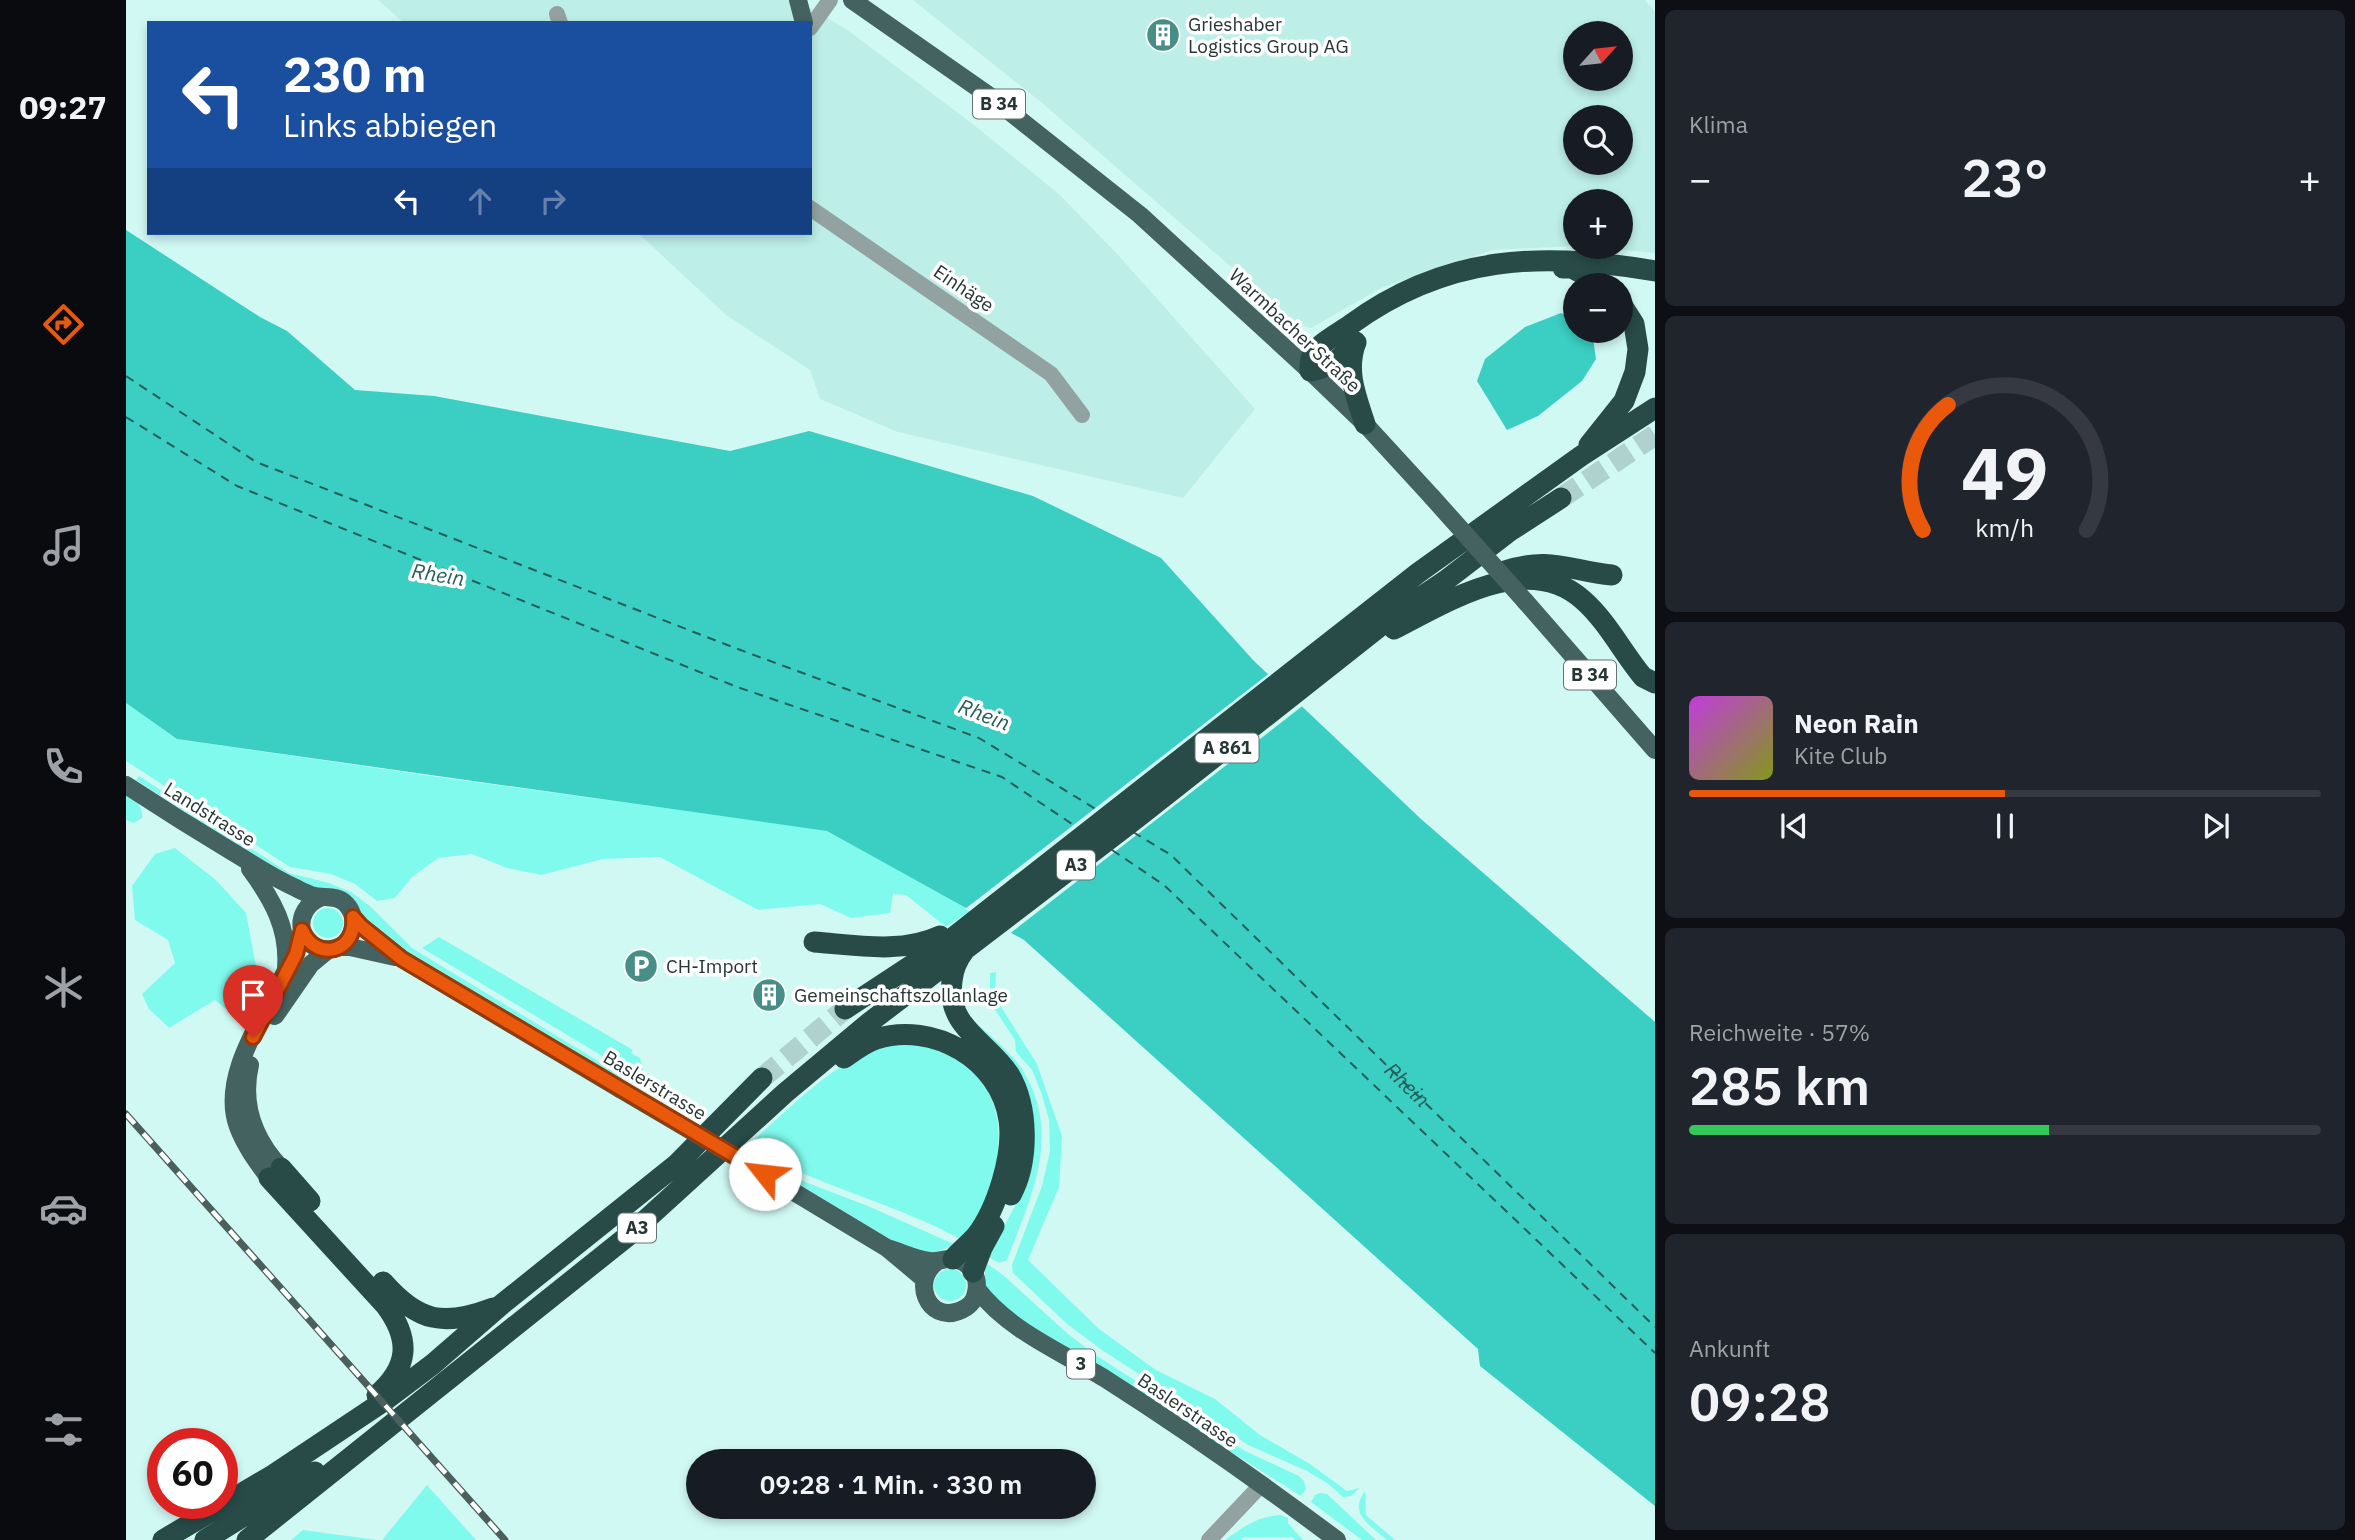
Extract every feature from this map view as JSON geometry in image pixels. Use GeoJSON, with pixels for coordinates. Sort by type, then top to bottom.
{"type":"FeatureCollection","features":[{"type":"Feature","properties":{"kind":"highway"},"geometry":{"type":"LineString","coordinates":[[1581,273],[1572,268],[1519,268],[1463,278],[1414,295],[1374,320],[1356,343],[1331,365],[1310,371],[1312,356],[1321,346],[1373,309],[1411,288],[1447,275],[1483,266],[1533,260],[1572,260],[1655,271]]}},
{"type":"Feature","properties":{"kind":"highway"},"geometry":{"type":"LineString","coordinates":[[1581,456],[1624,401],[1635,372],[1638,349],[1633,322]]}},
{"type":"Feature","properties":{"kind":"highway"},"geometry":{"type":"LineString","coordinates":[[1356,343],[1350,361],[1351,378],[1365,424]]}},
{"type":"Feature","properties":{"kind":"highway","name":"A 861"},"geometry":{"type":"LineString","coordinates":[[1129,811],[1308,671],[1418,573],[1581,456],[1655,408]]}},
{"type":"Feature","properties":{"kind":"highway","name":"A 861"},"geometry":{"type":"LineString","coordinates":[[1308,671],[1348,652],[1510,531],[1561,498]]}},
{"type":"Feature","properties":{"kind":"highway"},"geometry":{"type":"LineString","coordinates":[[1446,581],[1497,557]]}},
{"type":"Feature","properties":{"kind":"highway"},"geometry":{"type":"LineString","coordinates":[[1393,617],[1460,587],[1522,566],[1558,564],[1612,575]]}},
{"type":"Feature","properties":{"kind":"highway"},"geometry":{"type":"LineString","coordinates":[[1348,652],[1454,599],[1522,578],[1543,580],[1571,591],[1585,601],[1643,677],[1655,683]]}},
{"type":"Feature","properties":{"kind":"highway","name":"A3"},"geometry":{"type":"LineString","coordinates":[[247,1540],[629,1235],[742,1135],[785,1093],[870,1022],[988,908],[1129,811]]}},
{"type":"Feature","properties":{"kind":"highway","name":"A3"},"geometry":{"type":"LineString","coordinates":[[845,1009],[952,942],[1129,811]]}},
{"type":"Feature","properties":{"kind":"highway"},"geometry":{"type":"LineString","coordinates":[[814,942],[906,947],[952,942],[960,957],[953,976],[951,1002],[970,1033],[1010,1076],[1017,1094],[1024,1130],[1021,1169],[1014,1189],[982,1248],[975,1280]]}},
{"type":"Feature","properties":{"kind":"highway"},"geometry":{"type":"LineString","coordinates":[[742,1135],[859,1047],[874,1040],[915,1034],[929,1036],[957,1047],[989,1075],[999,1090],[1009,1121],[1010,1138],[999,1192],[977,1235],[946,1260]]}},
{"type":"Feature","properties":{"kind":"highway","name":"A3"},"geometry":{"type":"LineString","coordinates":[[163,1540],[242,1494],[384,1401],[423,1372],[677,1164],[762,1078]]}},
{"type":"Feature","properties":{"kind":"highway"},"geometry":{"type":"LineString","coordinates":[[275,1173],[400,1301],[411,1309],[436,1319],[456,1320],[502,1305]]}},
{"type":"Feature","properties":{"kind":"highway"},"geometry":{"type":"LineString","coordinates":[[275,1173],[386,1306],[402,1333],[403,1356],[392,1378],[330,1436]]}},
{"type":"Feature","properties":{"kind":"highway","name":"A3"},"geometry":{"type":"LineString","coordinates":[[205,1540],[388,1426]]}},
{"type":"Feature","properties":{"kind":"main road"},"geometry":{"type":"LineString","coordinates":[[799,0],[804,21]]}},
{"type":"Feature","properties":{"kind":"main road","name":"Warmbacher Straße"},"geometry":{"type":"LineString","coordinates":[[852,0],[991,97],[1140,215],[1310,371],[1365,424],[1432,497],[1655,750]]}},
{"type":"Feature","properties":{"kind":"main road","name":"Landstrasse"},"geometry":{"type":"LineString","coordinates":[[126,785],[272,878],[310,895],[322,897]]}},
{"type":"Feature","properties":{"kind":"main road"},"geometry":{"type":"LineString","coordinates":[[242,858],[272,900],[281,921],[287,956],[286,972]]}},
{"type":"Feature","properties":{"kind":"main road","name":"Landstrasse"},"geometry":{"type":"LineString","coordinates":[[272,878],[289,898],[302,925]]}},
{"type":"Feature","properties":{"kind":"main road"},"geometry":{"type":"LineString","coordinates":[[322,897],[335,897],[351,910],[353,932],[345,944],[311,964],[288,994],[264,1033],[249,1070],[249,1115],[275,1173],[254,1158],[234,1113],[234,1095],[242,1059],[296,954],[308,905],[322,897]]}},
{"type":"Feature","properties":{"kind":"main road","name":"Baslerstrasse"},"geometry":{"type":"LineString","coordinates":[[353,917],[376,946],[430,975],[887,1248],[924,1279]]}},
{"type":"Feature","properties":{"kind":"main road"},"geometry":{"type":"LineString","coordinates":[[302,925],[305,937],[315,946],[333,949],[376,946]]}},
{"type":"Feature","properties":{"kind":"main road","name":"Baslerstrasse"},"geometry":{"type":"LineString","coordinates":[[887,1248],[928,1261],[946,1260]]}},
{"type":"Feature","properties":{"kind":"main road"},"geometry":{"type":"LineString","coordinates":[[946,1260],[968,1265],[975,1280],[975,1299],[962,1310],[947,1313],[936,1309],[925,1297],[924,1279],[927,1272],[946,1260]]}},
{"type":"Feature","properties":{"kind":"main road","name":"Baslerstrasse"},"geometry":{"type":"LineString","coordinates":[[975,1280],[1011,1322]]}},
{"type":"Feature","properties":{"kind":"main road","name":"Baslerstrasse"},"geometry":{"type":"LineString","coordinates":[[962,1310],[1011,1322],[1104,1379],[1262,1484],[1337,1540]]}},
{"type":"Feature","properties":{"kind":"street"},"geometry":{"type":"LineString","coordinates":[[812,25],[830,0]]}},
{"type":"Feature","properties":{"kind":"street","name":"Einhäge"},"geometry":{"type":"LineString","coordinates":[[812,209],[1051,373],[1082,415]]}},
{"type":"Feature","properties":{"kind":"street"},"geometry":{"type":"LineString","coordinates":[[1209,1540],[1262,1484]]}},
{"type":"Feature","properties":{"kind":"shaded area"},"geometry":{"type":"Polygon","coordinates":[[[378,0],[797,0],[846,29],[969,121],[1060,195],[1119,256],[1255,409],[1183,498],[898,432],[820,399],[810,370],[726,315],[640,235],[812,235],[812,21],[402,21],[378,0]]]}},
{"type":"Feature","properties":{"kind":"shaded area"},"geometry":{"type":"Polygon","coordinates":[[[913,0],[1645,0],[1655,12],[1655,253],[1633,251],[1633,189],[1563,189],[1563,247],[1492,250],[1381,288],[1311,328],[1297,324],[1041,102],[913,0]]]}},
{"type":"Feature","properties":{"kind":"shaded area"},"geometry":{"type":"Polygon","coordinates":[[[126,703],[177,739],[826,830],[972,910],[946,927],[906,895],[893,894],[890,913],[851,918],[820,904],[758,910],[660,857],[603,859],[541,875],[507,868],[472,854],[438,858],[412,877],[395,898],[377,901],[355,884],[331,874],[290,867],[126,761],[126,703]]]}},
{"type":"Feature","properties":{"kind":"shaded area"},"geometry":{"type":"Polygon","coordinates":[[[139,776],[289,873],[329,883],[351,892],[370,906],[412,948],[595,1059],[622,1078],[621,1081],[381,937],[363,921],[297,885],[136,780],[139,776]]]}},
{"type":"Feature","properties":{"kind":"shaded area"},"geometry":{"type":"Polygon","coordinates":[[[126,793],[136,801],[141,810],[142,818],[134,823],[126,820],[126,793]]]}},
{"type":"Feature","properties":{"kind":"shaded area"},"geometry":{"type":"Polygon","coordinates":[[[175,848],[216,880],[246,913],[258,976],[248,1010],[232,1014],[215,1000],[169,1028],[149,1009],[142,994],[175,963],[168,940],[135,920],[132,886],[155,854],[175,848]]]}},
{"type":"Feature","properties":{"kind":"shaded area"},"geometry":{"type":"Polygon","coordinates":[[[328,908],[339,912],[343,923],[339,934],[328,938],[317,934],[313,923],[317,912],[328,908]]]}},
{"type":"Feature","properties":{"kind":"shaded area"},"geometry":{"type":"Polygon","coordinates":[[[439,937],[633,1050],[631,1053],[640,1058],[643,1068],[642,1083],[599,1054],[422,948],[439,937]]]}},
{"type":"Feature","properties":{"kind":"shaded area"},"geometry":{"type":"Polygon","coordinates":[[[996,972],[995,997],[1037,1064],[1062,1136],[1059,1187],[1028,1260],[1099,1329],[1156,1370],[1215,1399],[1260,1435],[1310,1464],[1347,1491],[1360,1488],[1351,1496],[1343,1497],[1307,1471],[1248,1445],[1102,1350],[1067,1324],[1013,1273],[1012,1265],[1042,1186],[1050,1151],[1049,1119],[1032,1070],[1016,1052],[1015,1040],[990,1002],[990,973],[996,972]]]}},
{"type":"Feature","properties":{"kind":"shaded area"},"geometry":{"type":"Polygon","coordinates":[[[972,1019],[1005,1049],[1022,1069],[1034,1093],[1040,1117],[1042,1141],[1033,1189],[1007,1260],[1002,1262],[988,1256],[1025,1182],[969,1022],[972,1019]]]}},
{"type":"Feature","properties":{"kind":"shaded area"},"geometry":{"type":"Polygon","coordinates":[[[889,1044],[921,1044],[945,1052],[964,1064],[979,1079],[990,1096],[997,1115],[997,1159],[991,1183],[983,1206],[971,1227],[960,1239],[907,1214],[799,1172],[747,1146],[831,1074],[868,1052],[889,1044]]]}},
{"type":"Feature","properties":{"kind":"shaded area"},"geometry":{"type":"Polygon","coordinates":[[[779,1172],[868,1206],[956,1245],[930,1254],[899,1245],[779,1172]]]}},
{"type":"Feature","properties":{"kind":"shaded area"},"geometry":{"type":"Polygon","coordinates":[[[985,1262],[1097,1356],[1245,1451],[1299,1476],[1306,1489],[1301,1496],[1009,1312],[985,1290],[985,1262]]]}},
{"type":"Feature","properties":{"kind":"shaded area"},"geometry":{"type":"Polygon","coordinates":[[[950,1269],[961,1274],[966,1285],[961,1296],[950,1301],[939,1296],[934,1285],[939,1274],[950,1269]]]}},
{"type":"Feature","properties":{"kind":"shaded area"},"geometry":{"type":"Polygon","coordinates":[[[427,1485],[476,1540],[382,1540],[427,1485]]]}},
{"type":"Feature","properties":{"kind":"shaded area"},"geometry":{"type":"Polygon","coordinates":[[[1365,1491],[1366,1515],[1395,1540],[1387,1540],[1363,1518],[1359,1506],[1365,1491]]]}},
{"type":"Feature","properties":{"kind":"shaded area"},"geometry":{"type":"Polygon","coordinates":[[[1327,1494],[1376,1540],[1362,1540],[1311,1502],[1315,1495],[1327,1494]]]}},
{"type":"Feature","properties":{"kind":"shaded area"},"geometry":{"type":"Polygon","coordinates":[[[1281,1515],[1288,1518],[1288,1523],[1303,1540],[1295,1540],[1292,1537],[1244,1537],[1241,1540],[1225,1540],[1258,1520],[1281,1515]]]}},
{"type":"Feature","properties":{"kind":"shaded area"},"geometry":{"type":"Polygon","coordinates":[[[303,1530],[377,1540],[291,1540],[303,1530]]]}},
{"type":"Feature","properties":{"kind":"water","name":"Rhein"},"geometry":{"type":"Polygon","coordinates":[[[126,230],[260,317],[287,331],[355,390],[434,396],[730,451],[809,431],[1033,496],[1161,558],[1254,661],[1421,819],[1655,1022],[1655,1506],[1480,1366],[1478,1349],[1024,940],[827,831],[177,739],[126,703],[126,230]]]}},
{"type":"Feature","properties":{"kind":"water"},"geometry":{"type":"Polygon","coordinates":[[[1561,313],[1563,343],[1594,343],[1596,359],[1582,381],[1538,416],[1507,430],[1477,381],[1485,359],[1525,327],[1561,313]]]}},
{"type":"Feature","properties":{"kind":"pier"},"geometry":{"type":"Polygon","coordinates":[[[1271,672],[1305,704],[1008,935],[965,909],[1271,672]]]}},
{"type":"Feature","properties":{"kind":"ferry route"},"geometry":{"type":"LineString","coordinates":[[126,376],[256,462],[735,648],[979,738],[1099,811]]}},
{"type":"Feature","properties":{"kind":"ferry route"},"geometry":{"type":"LineString","coordinates":[[126,417],[237,486],[737,687],[1002,777],[1078,828]]}},
{"type":"Feature","properties":{"kind":"ferry route"},"geometry":{"type":"LineString","coordinates":[[1133,832],[1171,855],[1655,1327]]}},
{"type":"Feature","properties":{"kind":"ferry route"},"geometry":{"type":"LineString","coordinates":[[1112,850],[1164,885],[1655,1353]]}},
{"type":"Feature","properties":{"kind":"tunnel"},"geometry":{"type":"LineString","coordinates":[[1561,498],[1655,435]]}},
{"type":"Feature","properties":{"kind":"tunnel"},"geometry":{"type":"LineString","coordinates":[[762,1078],[845,1009]]}},
{"type":"Feature","properties":{"kind":"railway"},"geometry":{"type":"LineString","coordinates":[[126,1114],[505,1540]]}},
{"type":"Feature","properties":{"kind":"place","name":"Grieshaber Logistics Group AG"},"geometry":{"type":"Point","coordinates":[1163,35]}},
{"type":"Feature","properties":{"kind":"place","name":"CH-Import"},"geometry":{"type":"Point","coordinates":[641,966]}},
{"type":"Feature","properties":{"kind":"place","name":"Gemeinschaftszollanlage"},"geometry":{"type":"Point","coordinates":[769,995]}},
{"type":"Feature","properties":{"kind":"route"},"geometry":{"type":"LineString","coordinates":[[253,1037],[296,954],[302,930],[309,942],[315,946],[333,949],[345,944],[353,932],[353,917],[402,959],[765,1174]]}}]}
